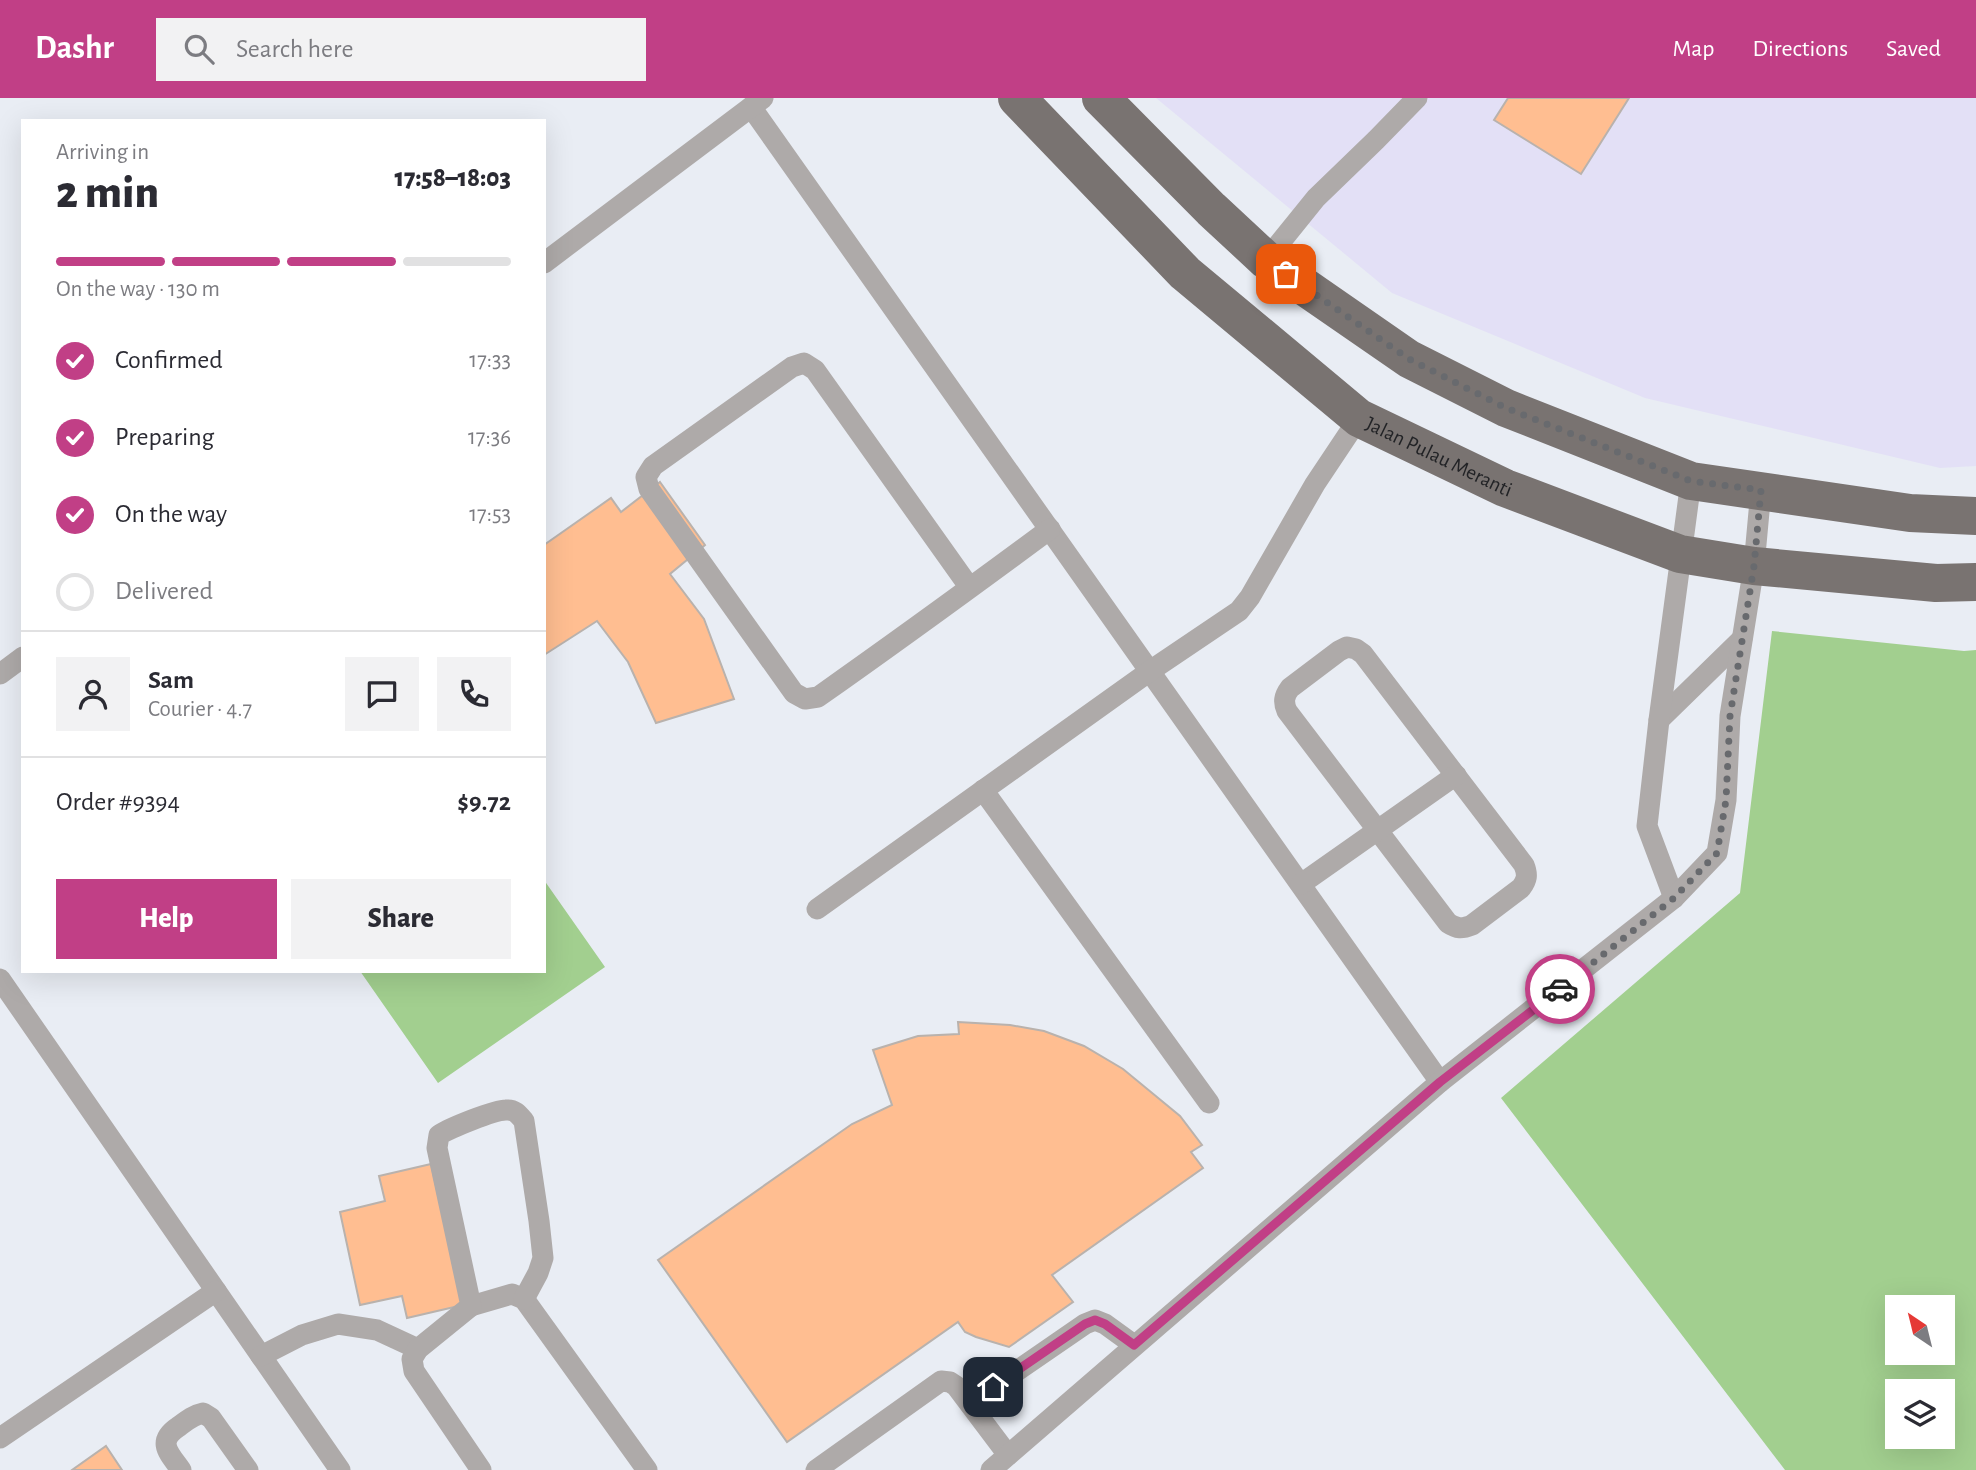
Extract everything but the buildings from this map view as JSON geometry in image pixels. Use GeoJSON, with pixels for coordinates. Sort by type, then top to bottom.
{"type":"FeatureCollection","features":[{"type":"Feature","properties":{"kind":"main road","name":"Jalan Pulau Meranti"},"geometry":{"type":"LineString","coordinates":[[1017,98],[1185,273],[1359,418],[1505,488],[1681,554],[1754,566],[1936,583],[1976,582]]}},
{"type":"Feature","properties":{"kind":"main road"},"geometry":{"type":"LineString","coordinates":[[1101,98],[1211,209],[1266,260],[1409,359],[1506,408],[1691,481],[1910,513],[1976,516]]}},
{"type":"Feature","properties":{"kind":"lane"},"geometry":{"type":"LineString","coordinates":[[1266,260],[1316,198],[1417,98]]}},
{"type":"Feature","properties":{"kind":"lane"},"geometry":{"type":"LineString","coordinates":[[546,261],[757,103],[1050,529],[1440,1082]]}},
{"type":"Feature","properties":{"kind":"lane"},"geometry":{"type":"LineString","coordinates":[[970,588],[815,370],[804,363],[792,367],[653,466],[646,477],[649,489],[794,693],[805,699],[818,697],[970,588],[1050,529]]}},
{"type":"Feature","properties":{"kind":"lane"},"geometry":{"type":"LineString","coordinates":[[817,909],[1150,671],[1239,611],[1250,597],[1315,484],[1359,418]]}},
{"type":"Feature","properties":{"kind":"lane"},"geometry":{"type":"LineString","coordinates":[[1674,898],[1647,826],[1691,481]]}},
{"type":"Feature","properties":{"kind":"lane"},"geometry":{"type":"LineString","coordinates":[[991,1470],[1440,1082],[1674,898],[1717,853],[1726,800],[1730,716],[1754,566],[1761,490]]}},
{"type":"Feature","properties":{"kind":"lane"},"geometry":{"type":"LineString","coordinates":[[1659,720],[1742,639]]}},
{"type":"Feature","properties":{"kind":"lane"},"geometry":{"type":"LineString","coordinates":[[1347,647],[1363,654],[1456,775],[1524,864],[1526,881],[1521,888],[1472,925],[1463,929],[1455,928],[1448,923],[1377,830],[1284,704],[1285,695],[1290,688],[1347,647]]}},
{"type":"Feature","properties":{"kind":"lane"},"geometry":{"type":"LineString","coordinates":[[0,674],[21,658]]}},
{"type":"Feature","properties":{"kind":"lane"},"geometry":{"type":"LineString","coordinates":[[1301,884],[1456,775]]}},
{"type":"Feature","properties":{"kind":"lane"},"geometry":{"type":"LineString","coordinates":[[983,790],[1209,1103]]}},
{"type":"Feature","properties":{"kind":"lane"},"geometry":{"type":"LineString","coordinates":[[0,979],[340,1470]]}},
{"type":"Feature","properties":{"kind":"lane"},"geometry":{"type":"LineString","coordinates":[[471,1306],[437,1148],[439,1135],[450,1128],[506,1110],[516,1112],[524,1121],[543,1258],[524,1299]]}},
{"type":"Feature","properties":{"kind":"lane"},"geometry":{"type":"LineString","coordinates":[[0,1438],[216,1291]]}},
{"type":"Feature","properties":{"kind":"lane"},"geometry":{"type":"LineString","coordinates":[[481,1470],[414,1371],[411,1359],[418,1349],[471,1306],[512,1294],[524,1299],[647,1470]]}},
{"type":"Feature","properties":{"kind":"lane"},"geometry":{"type":"LineString","coordinates":[[970,1403],[1085,1324],[1095,1320],[1134,1345]]}},
{"type":"Feature","properties":{"kind":"lane"},"geometry":{"type":"LineString","coordinates":[[261,1356],[302,1335],[338,1324],[377,1330],[418,1349]]}},
{"type":"Feature","properties":{"kind":"lane"},"geometry":{"type":"LineString","coordinates":[[816,1470],[941,1381],[956,1386],[1008,1455]]}},
{"type":"Feature","properties":{"kind":"lane"},"geometry":{"type":"LineString","coordinates":[[181,1470],[166,1448],[165,1440],[169,1433],[194,1415],[203,1413],[211,1418],[248,1470]]}},
{"type":"Feature","properties":{"kind":"shaded area"},"geometry":{"type":"Polygon","coordinates":[[[1156,98],[1976,98],[1976,466],[1940,468],[1645,398],[1392,293],[1156,98]]]}},
{"type":"Feature","properties":{"kind":"green space"},"geometry":{"type":"Polygon","coordinates":[[[1772,631],[1964,651],[1976,650],[1976,1470],[1785,1470],[1501,1098],[1740,893],[1772,631]]]}},
{"type":"Feature","properties":{"kind":"green space"},"geometry":{"type":"Polygon","coordinates":[[[546,883],[605,967],[438,1083],[361,973],[546,973],[546,883]]]}},
{"type":"Feature","properties":{"kind":"way so far"},"geometry":{"type":"LineString","coordinates":[[1286,274],[1409,359],[1506,408],[1691,481],[1761,490],[1754,566],[1730,716],[1726,800],[1717,853],[1674,898],[1560,989]]}},
{"type":"Feature","properties":{"kind":"route"},"geometry":{"type":"LineString","coordinates":[[993,1387],[1085,1324],[1095,1320],[1134,1345],[1440,1082],[1560,989]]}}]}
